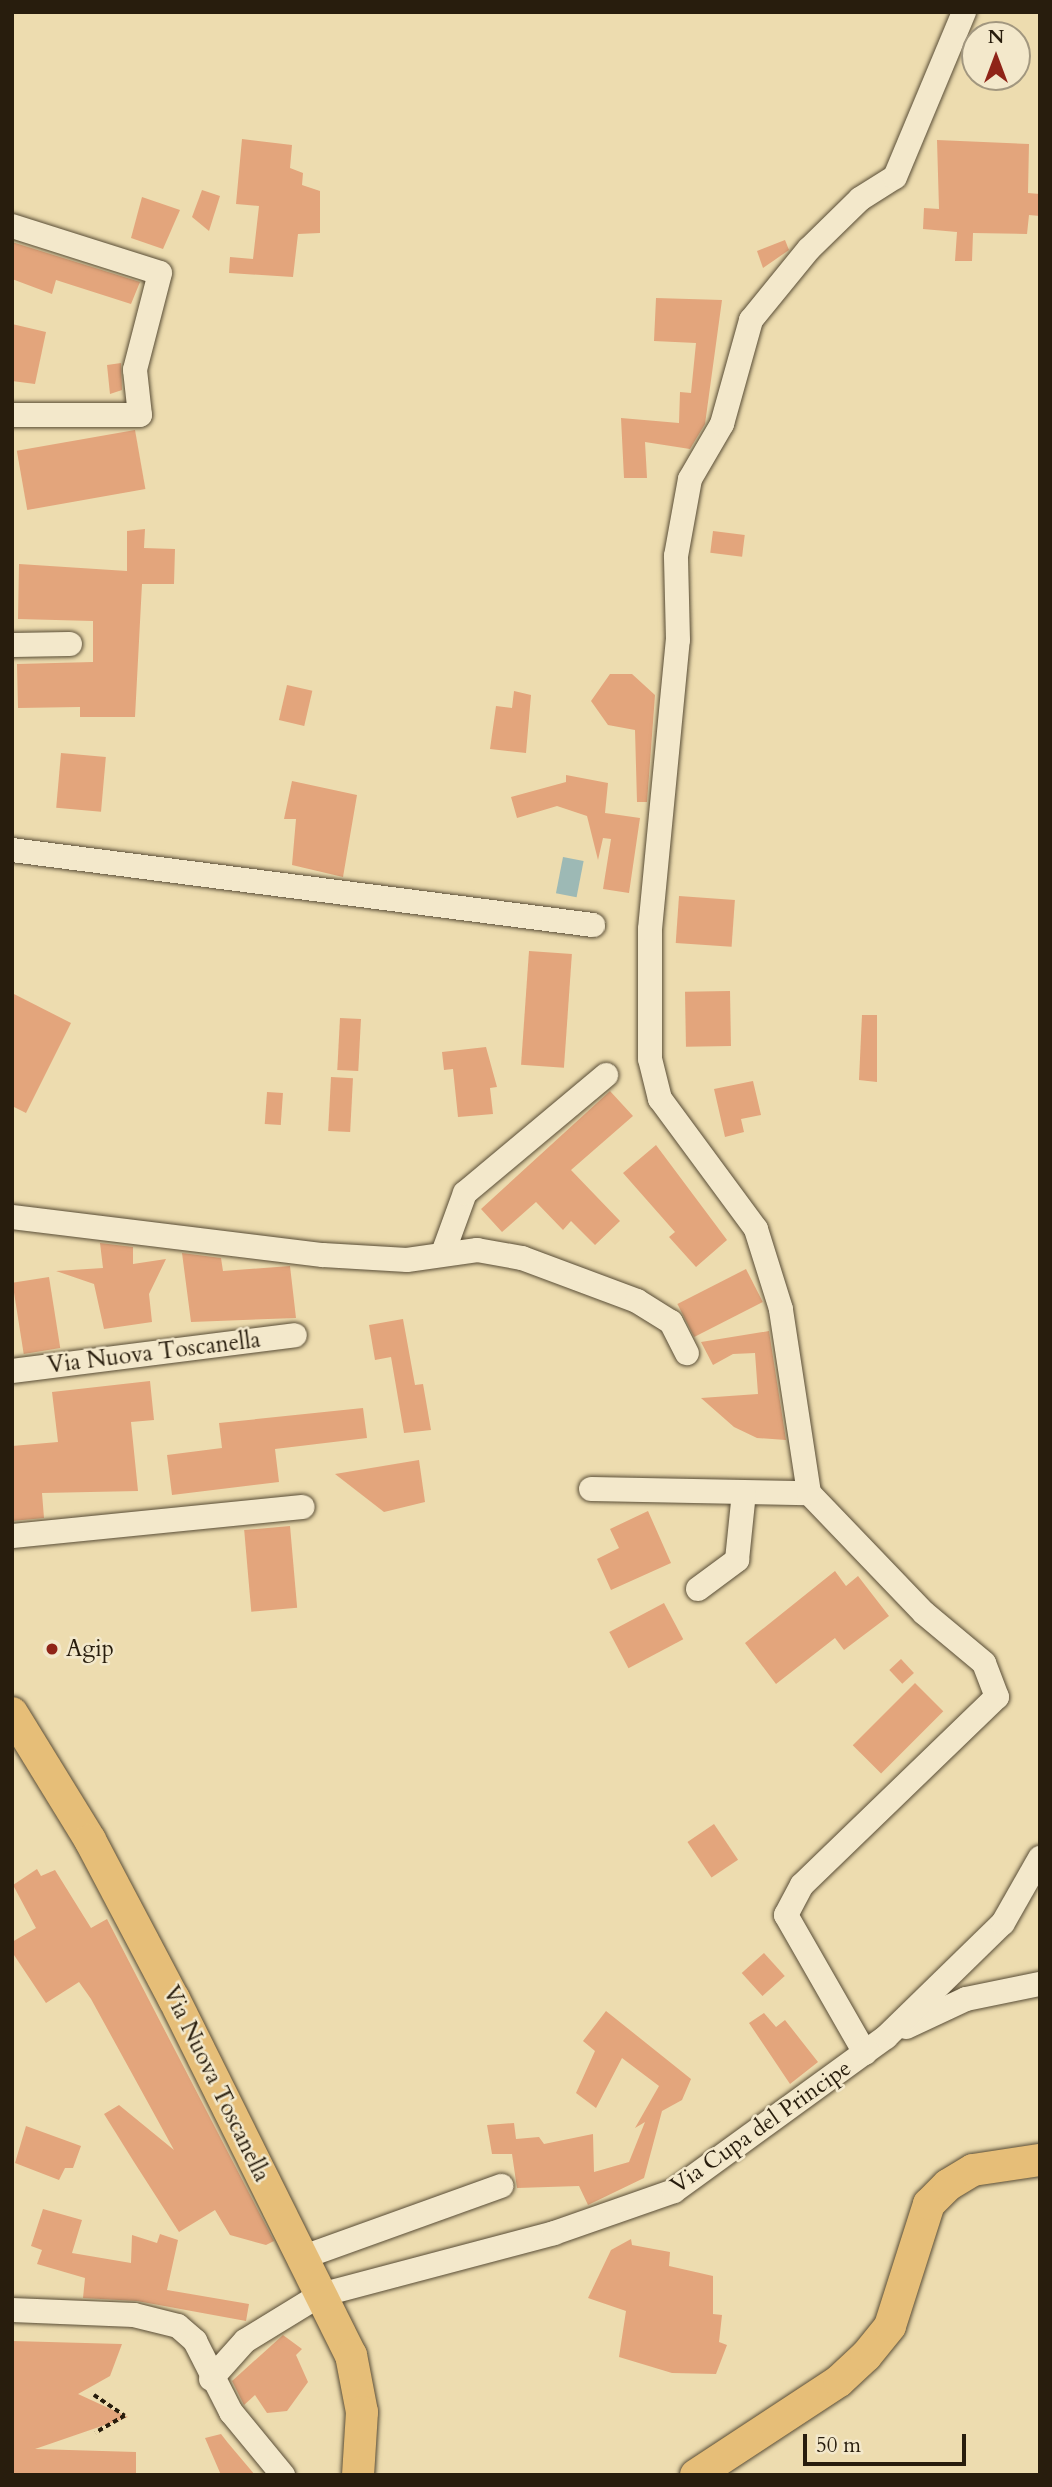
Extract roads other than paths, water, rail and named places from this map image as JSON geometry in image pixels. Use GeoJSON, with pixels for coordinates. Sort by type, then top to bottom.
{"type":"FeatureCollection","features":[{"type":"Feature","properties":{"kind":"main road","name":"Via Nuova Toscanella"},"geometry":{"type":"LineString","coordinates":[[12,1713],[90,1840],[320,2295],[359,2383],[358,2475]]}},
{"type":"Feature","properties":{"kind":"main road"},"geometry":{"type":"LineString","coordinates":[[696,2475],[839,2381],[866,2356],[890,2326],[929,2204],[948,2185],[973,2170],[1040,2160]]}},
{"type":"Feature","properties":{"kind":"street"},"geometry":{"type":"LineString","coordinates":[[865,2053],[786,1915],[802,1885],[997,1697],[984,1662],[924,1614],[809,1493],[769,1262],[756,1229],[660,1099],[650,1059],[650,929],[678,640],[676,556],[690,479],[722,424],[751,320],[809,249],[860,199],[895,177],[935,94],[964,12]]}},
{"type":"Feature","properties":{"kind":"street"},"geometry":{"type":"LineString","coordinates":[[12,226],[160,273],[135,370],[140,415],[12,415]]}},
{"type":"Feature","properties":{"kind":"street"},"geometry":{"type":"LineString","coordinates":[[12,645],[70,644]]}},
{"type":"Feature","properties":{"kind":"street"},"geometry":{"type":"LineString","coordinates":[[12,850],[593,926]]}},
{"type":"Feature","properties":{"kind":"street"},"geometry":{"type":"LineString","coordinates":[[443,1253],[465,1193],[606,1075]]}},
{"type":"Feature","properties":{"kind":"street"},"geometry":{"type":"LineString","coordinates":[[12,1217],[323,1255],[407,1260],[443,1253],[499,1254],[593,1280],[671,1322],[687,1353]]}},
{"type":"Feature","properties":{"kind":"street","name":"Via Nuova Toscanella"},"geometry":{"type":"LineString","coordinates":[[12,1371],[295,1335]]}},
{"type":"Feature","properties":{"kind":"street"},"geometry":{"type":"LineString","coordinates":[[591,1489],[809,1493]]}},
{"type":"Feature","properties":{"kind":"street"},"geometry":{"type":"LineString","coordinates":[[698,1589],[737,1560],[744,1492]]}},
{"type":"Feature","properties":{"kind":"street"},"geometry":{"type":"LineString","coordinates":[[12,1535],[303,1507]]}},
{"type":"Feature","properties":{"kind":"street","name":"Via Cupa del Principe"},"geometry":{"type":"LineString","coordinates":[[211,2379],[245,2342],[320,2295],[554,2233],[674,2191],[886,2037],[953,1973],[1017,1906],[1040,1858]]}},
{"type":"Feature","properties":{"kind":"street"},"geometry":{"type":"LineString","coordinates":[[1017,1906],[1040,1896]]}},
{"type":"Feature","properties":{"kind":"street"},"geometry":{"type":"LineString","coordinates":[[953,1973],[966,1999]]}},
{"type":"Feature","properties":{"kind":"street"},"geometry":{"type":"LineString","coordinates":[[886,2037],[966,1999],[1040,1984]]}},
{"type":"Feature","properties":{"kind":"street"},"geometry":{"type":"LineString","coordinates":[[301,2258],[501,2186]]}},
{"type":"Feature","properties":{"kind":"street"},"geometry":{"type":"LineString","coordinates":[[12,2310],[162,2320],[195,2342],[211,2379],[283,2475]]}},
{"type":"Feature","properties":{"kind":"street"},"geometry":{"type":"LineString","coordinates":[[195,2342],[245,2342]]}},
{"type":"Feature","properties":{"kind":"water"},"geometry":{"type":"Polygon","coordinates":[[[563,857],[584,861],[577,897],[556,893],[563,857]]]}},
{"type":"Feature","properties":{"kind":"place","name":"Agip"},"geometry":{"type":"Point","coordinates":[52,1649]}}]}
